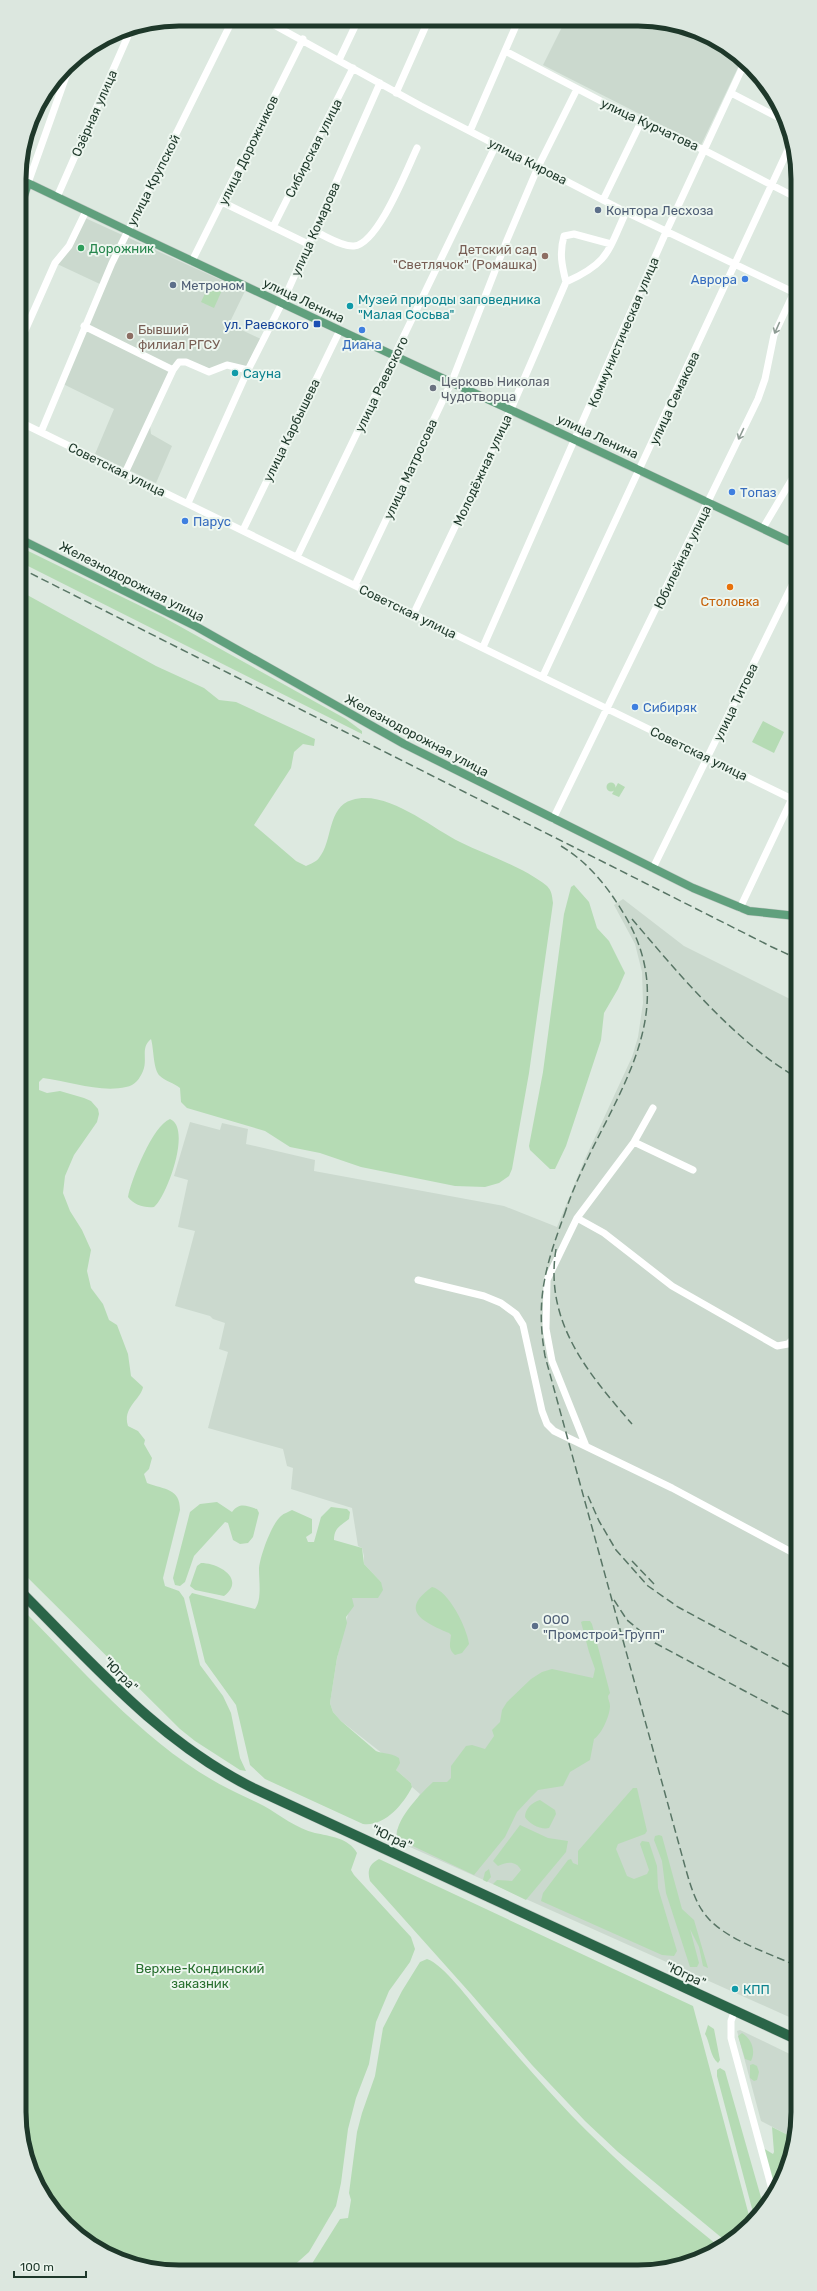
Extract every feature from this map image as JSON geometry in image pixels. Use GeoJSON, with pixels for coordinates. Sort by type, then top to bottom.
{"type":"FeatureCollection","features":[{"type":"Feature","properties":{"kind":"highway","name":"\"Югра\""},"geometry":{"type":"LineString","coordinates":[[26,1597],[153,1722],[177,1742],[219,1770],[253,1788],[791,2037]]}},
{"type":"Feature","properties":{"kind":"main road","name":"улица Ленина"},"geometry":{"type":"LineString","coordinates":[[28,183],[281,304],[452,381],[791,542]]}},
{"type":"Feature","properties":{"kind":"main road"},"geometry":{"type":"LineString","coordinates":[[26,189],[28,183]]}},
{"type":"Feature","properties":{"kind":"main road","name":"Железнодорожная улица"},"geometry":{"type":"LineString","coordinates":[[26,541],[197,626],[404,744],[653,868],[740,908],[759,913],[791,916]]}},
{"type":"Feature","properties":{"kind":"street","name":"улица Крупской"},"geometry":{"type":"LineString","coordinates":[[41,432],[84,326],[128,231],[230,26]]}},
{"type":"Feature","properties":{"kind":"street","name":"улица Кирова"},"geometry":{"type":"LineString","coordinates":[[277,26],[303,39],[396,93],[538,167],[666,232],[791,290]]}},
{"type":"Feature","properties":{"kind":"street"},"geometry":{"type":"LineString","coordinates":[[339,60],[355,26]]}},
{"type":"Feature","properties":{"kind":"street"},"geometry":{"type":"LineString","coordinates":[[396,93],[426,26]]}},
{"type":"Feature","properties":{"kind":"street"},"geometry":{"type":"LineString","coordinates":[[470,131],[516,26]]}},
{"type":"Feature","properties":{"kind":"street","name":"Озёрная улица"},"geometry":{"type":"LineString","coordinates":[[57,197],[129,35]]}},
{"type":"Feature","properties":{"kind":"street","name":"улица Дорожников"},"geometry":{"type":"LineString","coordinates":[[192,261],[303,39]]}},
{"type":"Feature","properties":{"kind":"street","name":"улица Курчатова"},"geometry":{"type":"LineString","coordinates":[[505,51],[641,122],[704,150],[791,195]]}},
{"type":"Feature","properties":{"kind":"street","name":"Сибирская улица"},"geometry":{"type":"LineString","coordinates":[[273,227],[354,68]]}},
{"type":"Feature","properties":{"kind":"street","name":"Коммунистическая улица"},"geometry":{"type":"LineString","coordinates":[[483,647],[666,232],[743,68]]}},
{"type":"Feature","properties":{"kind":"street"},"geometry":{"type":"LineString","coordinates":[[28,183],[66,76]]}},
{"type":"Feature","properties":{"kind":"street","name":"улица Комарова"},"geometry":{"type":"LineString","coordinates":[[188,504],[248,370],[281,304],[380,83]]}},
{"type":"Feature","properties":{"kind":"street","name":"улица Матросова"},"geometry":{"type":"LineString","coordinates":[[354,585],[452,381],[507,240],[538,167],[577,88]]}},
{"type":"Feature","properties":{"kind":"street"},"geometry":{"type":"LineString","coordinates":[[731,94],[778,117]]}},
{"type":"Feature","properties":{"kind":"street"},"geometry":{"type":"LineString","coordinates":[[603,200],[641,122]]}},
{"type":"Feature","properties":{"kind":"street","name":"улица Раевского"},"geometry":{"type":"LineString","coordinates":[[297,557],[496,145]]}},
{"type":"Feature","properties":{"kind":"street"},"geometry":{"type":"LineString","coordinates":[[314,231],[347,245],[358,245],[366,241],[382,219],[417,148]]}},
{"type":"Feature","properties":{"kind":"street","name":"улица Семакова"},"geometry":{"type":"LineString","coordinates":[[543,676],[641,470],[788,149]]}},
{"type":"Feature","properties":{"kind":"street"},"geometry":{"type":"LineString","coordinates":[[222,202],[308,244]]}},
{"type":"Feature","properties":{"kind":"street"},"geometry":{"type":"LineString","coordinates":[[26,328],[55,262],[69,246],[86,211]]}},
{"type":"Feature","properties":{"kind":"street"},"geometry":{"type":"LineString","coordinates":[[611,244],[574,234],[564,236],[561,248],[561,265],[566,282],[597,266],[611,244],[626,212]]}},
{"type":"Feature","properties":{"kind":"street","name":"Молодёжная улица"},"geometry":{"type":"LineString","coordinates":[[414,613],[511,409],[566,282]]}},
{"type":"Feature","properties":{"kind":"street","name":"Юбилейная улица"},"geometry":{"type":"LineString","coordinates":[[553,819],[709,502],[762,389],[773,338],[791,300]]}},
{"type":"Feature","properties":{"kind":"street"},"geometry":{"type":"LineString","coordinates":[[84,326],[173,370]]}},
{"type":"Feature","properties":{"kind":"street","name":"улица Карбышева"},"geometry":{"type":"LineString","coordinates":[[243,530],[340,330]]}},
{"type":"Feature","properties":{"kind":"street"},"geometry":{"type":"LineString","coordinates":[[125,473],[173,370],[182,362],[206,371],[227,365],[248,370]]}},
{"type":"Feature","properties":{"kind":"street","name":"Советская улица"},"geometry":{"type":"LineString","coordinates":[[26,425],[543,676],[791,799]]}},
{"type":"Feature","properties":{"kind":"street"},"geometry":{"type":"LineString","coordinates":[[763,528],[791,481]]}},
{"type":"Feature","properties":{"kind":"street","name":"улица Титова"},"geometry":{"type":"LineString","coordinates":[[653,868],[791,589]]}},
{"type":"Feature","properties":{"kind":"street"},"geometry":{"type":"LineString","coordinates":[[740,908],[791,806]]}},
{"type":"Feature","properties":{"kind":"street"},"geometry":{"type":"LineString","coordinates":[[586,1446],[557,1378],[546,1329],[547,1280],[576,1218],[634,1142],[653,1108]]}},
{"type":"Feature","properties":{"kind":"street"},"geometry":{"type":"LineString","coordinates":[[634,1142],[693,1170]]}},
{"type":"Feature","properties":{"kind":"street"},"geometry":{"type":"LineString","coordinates":[[576,1218],[604,1233],[672,1286],[777,1346],[788,1344],[791,1341]]}},
{"type":"Feature","properties":{"kind":"street"},"geometry":{"type":"LineString","coordinates":[[418,1280],[484,1296],[501,1303],[516,1314],[522,1325],[542,1411],[547,1424],[554,1431],[672,1488],[791,1552]]}},
{"type":"Feature","properties":{"kind":"street"},"geometry":{"type":"LineString","coordinates":[[735,2010],[730,2021],[731,2038],[771,2187]]}},
{"type":"Feature","properties":{"kind":"shaded area"},"geometry":{"type":"Polygon","coordinates":[[[562,26],[648,26],[678,31],[714,46],[739,64],[701,145],[543,65],[562,26]]]}},
{"type":"Feature","properties":{"kind":"shaded area"},"geometry":{"type":"Polygon","coordinates":[[[83,217],[245,291],[229,324],[263,340],[248,370],[231,365],[212,371],[182,362],[175,371],[150,425],[151,434],[172,446],[156,483],[95,454],[114,409],[61,383],[102,285],[55,263],[83,217]]]}},
{"type":"Feature","properties":{"kind":"shaded area"},"geometry":{"type":"Polygon","coordinates":[[[623,899],[684,946],[791,1000],[791,2018],[401,1843],[396,1836],[397,1830],[420,1794],[412,1787],[411,1783],[396,1770],[397,1765],[341,1721],[333,1712],[330,1703],[337,1658],[352,1598],[381,1582],[364,1564],[362,1548],[358,1546],[352,1508],[291,1489],[293,1468],[287,1466],[283,1449],[208,1428],[228,1352],[219,1349],[225,1323],[213,1319],[210,1316],[175,1306],[195,1231],[178,1227],[188,1180],[174,1176],[190,1122],[220,1130],[222,1123],[248,1129],[246,1144],[315,1160],[314,1171],[504,1206],[557,1227],[584,1161],[632,1057],[638,1037],[643,1003],[642,972],[635,944],[614,905],[623,899]]]}},
{"type":"Feature","properties":{"kind":"shaded area"},"geometry":{"type":"Polygon","coordinates":[[[740,2030],[791,2055],[791,2122],[789,2136],[761,2121],[737,2031],[740,2030]]]}},
{"type":"Feature","properties":{"kind":"green space"},"geometry":{"type":"Polygon","coordinates":[[[210,283],[223,288],[214,308],[201,302],[210,283]]]}},
{"type":"Feature","properties":{"kind":"green space"},"geometry":{"type":"Polygon","coordinates":[[[26,550],[163,617],[346,719],[362,731],[362,734],[26,565],[26,550]]]}},
{"type":"Feature","properties":{"kind":"green space"},"geometry":{"type":"Polygon","coordinates":[[[26,594],[156,666],[204,688],[219,700],[236,702],[315,739],[314,746],[303,744],[294,752],[291,768],[254,825],[296,861],[306,866],[315,862],[319,858],[327,843],[334,817],[344,804],[352,800],[366,798],[380,800],[408,812],[460,842],[527,873],[547,886],[550,890],[553,903],[529,1073],[512,1169],[509,1176],[499,1183],[485,1187],[455,1186],[361,1167],[320,1153],[290,1147],[265,1131],[187,1108],[181,1102],[180,1088],[162,1078],[158,1073],[151,1039],[146,1046],[145,1062],[142,1074],[132,1085],[106,1089],[53,1079],[43,1078],[39,1082],[39,1090],[47,1093],[60,1091],[84,1098],[91,1101],[98,1109],[99,1114],[97,1122],[74,1155],[65,1176],[63,1193],[70,1211],[82,1230],[91,1250],[87,1271],[91,1288],[103,1304],[109,1320],[117,1325],[128,1354],[131,1376],[143,1387],[139,1396],[132,1404],[127,1420],[128,1426],[138,1431],[145,1440],[144,1444],[152,1458],[149,1469],[144,1474],[147,1483],[170,1491],[177,1497],[179,1503],[180,1510],[163,1578],[165,1586],[179,1591],[184,1598],[200,1665],[223,1696],[231,1713],[240,1758],[246,1771],[240,1770],[195,1741],[180,1729],[26,1576],[26,594]]]}},
{"type":"Feature","properties":{"kind":"green space"},"geometry":{"type":"Polygon","coordinates":[[[763,721],[784,732],[774,753],[752,742],[763,721]]]}},
{"type":"Feature","properties":{"kind":"green space"},"geometry":{"type":"Polygon","coordinates":[[[611,782],[616,787],[611,792],[606,787],[611,782]]]}},
{"type":"Feature","properties":{"kind":"green space"},"geometry":{"type":"Polygon","coordinates":[[[618,783],[625,787],[619,797],[612,794],[618,783]]]}},
{"type":"Feature","properties":{"kind":"green space"},"geometry":{"type":"Polygon","coordinates":[[[574,885],[589,902],[597,928],[609,941],[625,973],[618,989],[604,1013],[601,1040],[566,1146],[555,1169],[550,1169],[530,1150],[529,1146],[543,1072],[564,914],[571,887],[574,885]]]}},
{"type":"Feature","properties":{"kind":"green space"},"geometry":{"type":"Polygon","coordinates":[[[170,1119],[176,1125],[179,1135],[178,1148],[171,1177],[154,1207],[140,1205],[133,1202],[128,1197],[133,1178],[150,1142],[163,1123],[170,1119]]]}},
{"type":"Feature","properties":{"kind":"green space"},"geometry":{"type":"Polygon","coordinates":[[[217,1502],[232,1512],[241,1506],[257,1509],[259,1513],[253,1537],[248,1543],[240,1544],[233,1540],[228,1523],[225,1522],[194,1556],[185,1582],[180,1586],[175,1585],[173,1578],[190,1512],[200,1504],[217,1502]]]}},
{"type":"Feature","properties":{"kind":"green space"},"geometry":{"type":"Polygon","coordinates":[[[331,1507],[347,1509],[350,1512],[349,1519],[336,1530],[334,1540],[362,1548],[364,1564],[381,1582],[383,1590],[378,1598],[352,1598],[354,1606],[346,1617],[347,1623],[337,1658],[330,1703],[333,1712],[341,1721],[376,1751],[399,1758],[400,1763],[396,1770],[411,1783],[412,1787],[404,1801],[392,1813],[378,1822],[371,1824],[363,1824],[265,1779],[250,1765],[236,1705],[205,1662],[189,1597],[192,1593],[255,1609],[259,1601],[259,1570],[261,1557],[270,1533],[277,1520],[282,1515],[292,1510],[312,1519],[312,1533],[306,1537],[308,1542],[314,1542],[321,1517],[331,1507]]]}},
{"type":"Feature","properties":{"kind":"green space"},"geometry":{"type":"Polygon","coordinates":[[[201,1563],[215,1566],[228,1573],[232,1584],[230,1590],[224,1596],[195,1590],[190,1586],[197,1566],[201,1563]]]}},
{"type":"Feature","properties":{"kind":"green space"},"geometry":{"type":"Polygon","coordinates":[[[432,1587],[445,1595],[461,1620],[468,1637],[469,1644],[462,1653],[455,1655],[451,1651],[451,1635],[449,1633],[431,1625],[418,1615],[416,1609],[417,1603],[422,1595],[432,1587]]]}},
{"type":"Feature","properties":{"kind":"green space","name":"Верхне-Кондинский заказник"},"geometry":{"type":"Polygon","coordinates":[[[26,1613],[94,1683],[144,1731],[171,1752],[199,1772],[264,1806],[295,1825],[308,1831],[338,1838],[349,1844],[357,1853],[351,1870],[354,1875],[411,1937],[415,1949],[410,1962],[389,1991],[376,2022],[369,2064],[356,2098],[348,2129],[341,2183],[336,2206],[309,2252],[294,2265],[169,2265],[139,2260],[102,2245],[78,2227],[64,2213],[52,2197],[38,2171],[31,2152],[26,2122],[26,1613]]]}},
{"type":"Feature","properties":{"kind":"green space"},"geometry":{"type":"Polygon","coordinates":[[[590,1621],[592,1624],[610,1693],[608,1696],[610,1706],[609,1714],[603,1729],[594,1739],[590,1760],[570,1772],[563,1786],[538,1790],[517,1812],[505,1837],[474,1875],[398,1839],[397,1833],[399,1825],[415,1800],[433,1782],[447,1782],[451,1778],[451,1766],[466,1746],[472,1745],[485,1749],[494,1736],[492,1730],[500,1722],[502,1710],[507,1702],[531,1679],[542,1672],[552,1669],[593,1678],[595,1669],[581,1622],[590,1621]]]}},
{"type":"Feature","properties":{"kind":"green space"},"geometry":{"type":"Polygon","coordinates":[[[633,1788],[637,1788],[647,1831],[645,1834],[618,1844],[616,1849],[627,1876],[634,1879],[647,1874],[649,1870],[640,1844],[642,1841],[649,1842],[657,1866],[658,1888],[677,1951],[674,1956],[662,1955],[541,1901],[543,1893],[568,1860],[571,1859],[573,1863],[578,1865],[578,1851],[633,1788]]]}},
{"type":"Feature","properties":{"kind":"green space"},"geometry":{"type":"Polygon","coordinates":[[[540,1800],[555,1810],[556,1814],[549,1828],[536,1826],[529,1822],[525,1817],[526,1811],[530,1806],[534,1802],[540,1800]]]}},
{"type":"Feature","properties":{"kind":"green space"},"geometry":{"type":"Polygon","coordinates":[[[520,1825],[548,1838],[568,1841],[566,1852],[526,1900],[493,1884],[497,1880],[512,1881],[521,1870],[514,1863],[507,1863],[498,1866],[493,1861],[520,1825]]]}},
{"type":"Feature","properties":{"kind":"green space"},"geometry":{"type":"Polygon","coordinates":[[[655,1836],[662,1836],[682,1909],[694,1920],[708,1968],[703,1966],[699,1947],[690,1929],[699,1963],[697,1967],[690,1967],[666,1893],[662,1861],[654,1840],[655,1836]]]}},
{"type":"Feature","properties":{"kind":"green space"},"geometry":{"type":"Polygon","coordinates":[[[379,1859],[693,2006],[749,2217],[723,2239],[618,2152],[585,2121],[532,2065],[370,1881],[369,1871],[373,1863],[379,1859]]]}},
{"type":"Feature","properties":{"kind":"green space"},"geometry":{"type":"Polygon","coordinates":[[[489,1869],[491,1877],[487,1882],[483,1880],[485,1872],[489,1869]]]}},
{"type":"Feature","properties":{"kind":"green space"},"geometry":{"type":"Polygon","coordinates":[[[427,1959],[434,1962],[441,1968],[562,2106],[626,2168],[716,2244],[678,2260],[648,2265],[312,2265],[340,2219],[348,2218],[351,2200],[349,2193],[357,2132],[375,2076],[383,2028],[402,1991],[420,1962],[427,1959]]]}},
{"type":"Feature","properties":{"kind":"green space"},"geometry":{"type":"Polygon","coordinates":[[[708,2025],[714,2029],[720,2060],[718,2063],[713,2057],[705,2034],[708,2025]]]}},
{"type":"Feature","properties":{"kind":"green space"},"geometry":{"type":"Polygon","coordinates":[[[742,2033],[751,2042],[753,2053],[751,2061],[745,2059],[738,2036],[742,2033]]]}},
{"type":"Feature","properties":{"kind":"green space"},"geometry":{"type":"Polygon","coordinates":[[[753,2064],[757,2066],[759,2072],[757,2080],[754,2081],[750,2078],[750,2065],[753,2064]]]}},
{"type":"Feature","properties":{"kind":"green space"},"geometry":{"type":"Polygon","coordinates":[[[720,2068],[725,2071],[762,2201],[753,2213],[717,2076],[717,2070],[720,2068]]]}},
{"type":"Feature","properties":{"kind":"green space"},"geometry":{"type":"Polygon","coordinates":[[[772,2127],[789,2136],[783,2161],[773,2184],[763,2148],[773,2154],[772,2127]]]}},
{"type":"Feature","properties":{"kind":"railway"},"geometry":{"type":"LineString","coordinates":[[26,571],[791,956]]}},
{"type":"Feature","properties":{"kind":"railway"},"geometry":{"type":"LineString","coordinates":[[561,846],[580,860],[597,876],[624,914],[642,955],[647,994],[643,1031],[631,1068],[579,1178],[564,1216]]}},
{"type":"Feature","properties":{"kind":"railway"},"geometry":{"type":"LineString","coordinates":[[632,919],[708,1005],[751,1045],[791,1074]]}},
{"type":"Feature","properties":{"kind":"railway"},"geometry":{"type":"LineString","coordinates":[[566,1210],[553,1248],[544,1282],[541,1316],[545,1356],[688,1876],[694,1896],[700,1907],[716,1926],[738,1940],[791,1963]]}},
{"type":"Feature","properties":{"kind":"railway"},"geometry":{"type":"LineString","coordinates":[[556,1249],[554,1275],[557,1300],[563,1323],[573,1345],[585,1365],[632,1424]]}},
{"type":"Feature","properties":{"kind":"railway"},"geometry":{"type":"LineString","coordinates":[[588,1496],[599,1521],[616,1550],[648,1586],[678,1607],[791,1668]]}},
{"type":"Feature","properties":{"kind":"railway"},"geometry":{"type":"LineString","coordinates":[[632,1561],[654,1584]]}},
{"type":"Feature","properties":{"kind":"railway"},"geometry":{"type":"LineString","coordinates":[[614,1600],[627,1620],[655,1643],[791,1716]]}},
{"type":"Feature","properties":{"kind":"place","name":"Контора Лесхоза"},"geometry":{"type":"Point","coordinates":[598,210]}},
{"type":"Feature","properties":{"kind":"place","name":"Дорожник"},"geometry":{"type":"Point","coordinates":[81,248]}},
{"type":"Feature","properties":{"kind":"place","name":"Детский сад \"Светлячок\" (Ромашка)"},"geometry":{"type":"Point","coordinates":[545,256]}},
{"type":"Feature","properties":{"kind":"place","name":"Аврора"},"geometry":{"type":"Point","coordinates":[745,279]}},
{"type":"Feature","properties":{"kind":"place","name":"Метроном"},"geometry":{"type":"Point","coordinates":[173,285]}},
{"type":"Feature","properties":{"kind":"place","name":"Музей природы заповедника \"Малая Сосьва\""},"geometry":{"type":"Point","coordinates":[350,306]}},
{"type":"Feature","properties":{"kind":"place","name":"ул. Раевского"},"geometry":{"type":"Point","coordinates":[317,324]}},
{"type":"Feature","properties":{"kind":"place","name":"Диана"},"geometry":{"type":"Point","coordinates":[362,330]}},
{"type":"Feature","properties":{"kind":"place","name":"Бывший филиал РГСУ"},"geometry":{"type":"Point","coordinates":[130,336]}},
{"type":"Feature","properties":{"kind":"place","name":"Сауна"},"geometry":{"type":"Point","coordinates":[235,373]}},
{"type":"Feature","properties":{"kind":"place","name":"Церковь Николая Чудотворца"},"geometry":{"type":"Point","coordinates":[433,388]}},
{"type":"Feature","properties":{"kind":"place","name":"Топаз"},"geometry":{"type":"Point","coordinates":[732,492]}},
{"type":"Feature","properties":{"kind":"place","name":"Парус"},"geometry":{"type":"Point","coordinates":[185,521]}},
{"type":"Feature","properties":{"kind":"place","name":"Столовка"},"geometry":{"type":"Point","coordinates":[730,587]}},
{"type":"Feature","properties":{"kind":"place","name":"Сибиряк"},"geometry":{"type":"Point","coordinates":[635,707]}},
{"type":"Feature","properties":{"kind":"place","name":"ООО \"Промстрой-Групп\""},"geometry":{"type":"Point","coordinates":[535,1626]}},
{"type":"Feature","properties":{"kind":"place","name":"КПП"},"geometry":{"type":"Point","coordinates":[735,1989]}}]}
